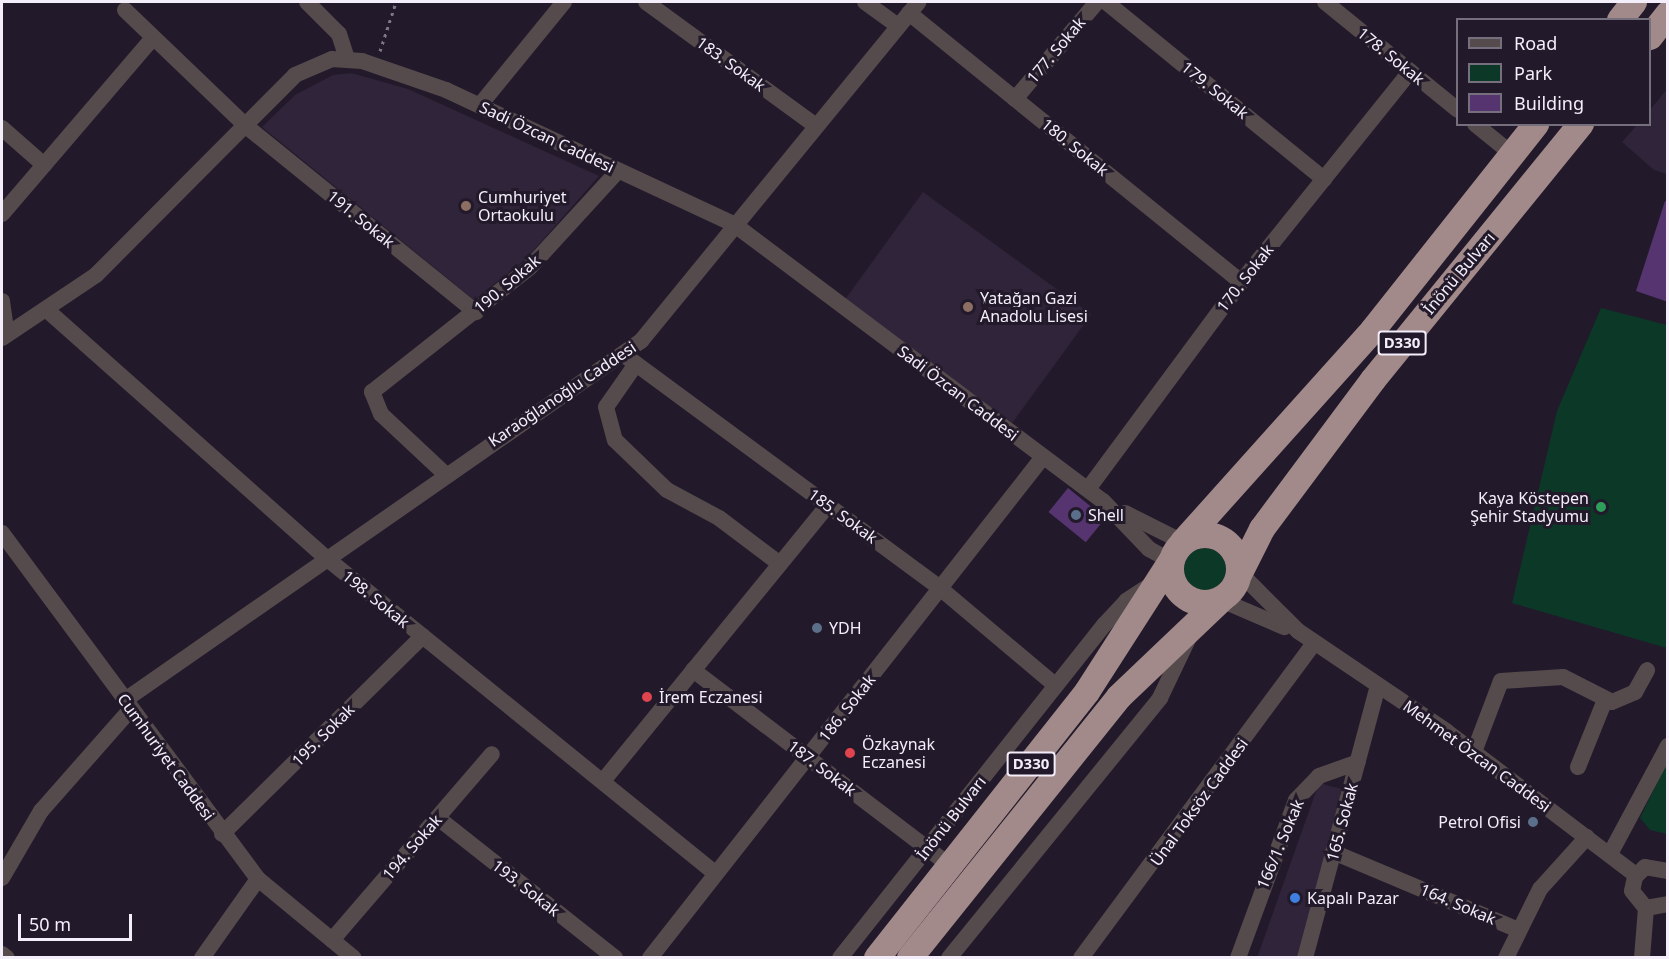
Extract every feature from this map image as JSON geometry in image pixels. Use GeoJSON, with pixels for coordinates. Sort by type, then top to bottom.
{"type":"FeatureCollection","features":[{"type":"Feature","properties":{"kind":"highway"},"geometry":{"type":"LineString","coordinates":[[1622,18],[1634,2]]}},
{"type":"Feature","properties":{"kind":"highway"},"geometry":{"type":"LineString","coordinates":[[1651,36],[1668,14]]}},
{"type":"Feature","properties":{"kind":"highway","name":"İnönü Bulvarı"},"geometry":{"type":"LineString","coordinates":[[877,957],[1087,692],[1172,561],[1373,330],[1534,126]]}},
{"type":"Feature","properties":{"kind":"highway","name":"İnönü Bulvarı"},"geometry":{"type":"LineString","coordinates":[[1240,573],[1262,529],[1367,389],[1579,126]]}},
{"type":"Feature","properties":{"kind":"highway"},"geometry":{"type":"LineString","coordinates":[[1202,534],[1222,538],[1236,553],[1240,573],[1221,600],[1199,603],[1180,592],[1172,561],[1202,534]]}},
{"type":"Feature","properties":{"kind":"highway","name":"D330"},"geometry":{"type":"LineString","coordinates":[[910,957],[1119,697],[1194,622],[1221,600]]}},
{"type":"Feature","properties":{"kind":"street"},"geometry":{"type":"LineString","coordinates":[[307,2],[339,34],[347,59]]}},
{"type":"Feature","properties":{"kind":"street"},"geometry":{"type":"LineString","coordinates":[[480,105],[564,2]]}},
{"type":"Feature","properties":{"kind":"street","name":"183. Sokak"},"geometry":{"type":"LineString","coordinates":[[646,2],[816,126]]}},
{"type":"Feature","properties":{"kind":"street"},"geometry":{"type":"LineString","coordinates":[[864,2],[898,26]]}},
{"type":"Feature","properties":{"kind":"street","name":"177. Sokak"},"geometry":{"type":"LineString","coordinates":[[1015,99],[1097,2]]}},
{"type":"Feature","properties":{"kind":"street","name":"179. Sokak"},"geometry":{"type":"LineString","coordinates":[[1106,2],[1324,179]]}},
{"type":"Feature","properties":{"kind":"street","name":"178. Sokak"},"geometry":{"type":"LineString","coordinates":[[1325,2],[1456,108]]}},
{"type":"Feature","properties":{"kind":"street","name":"Karaoğlanoğlu Caddesi"},"geometry":{"type":"LineString","coordinates":[[2,878],[41,811],[128,704],[444,473],[630,359],[735,225],[914,7]]}},
{"type":"Feature","properties":{"kind":"street","name":"180. Sokak"},"geometry":{"type":"LineString","coordinates":[[914,7],[1015,99],[1240,282]]}},
{"type":"Feature","properties":{"kind":"street","name":"191. Sokak"},"geometry":{"type":"LineString","coordinates":[[125,10],[246,126],[476,312]]}},
{"type":"Feature","properties":{"kind":"street"},"geometry":{"type":"LineString","coordinates":[[2,214],[153,38]]}},
{"type":"Feature","properties":{"kind":"street","name":"Sadi Özcan Caddesi"},"geometry":{"type":"LineString","coordinates":[[4,337],[48,311],[122,251],[295,75],[320,62],[347,59],[375,66],[480,105],[735,225],[1088,489],[1172,561]]}},
{"type":"Feature","properties":{"kind":"street","name":"170. Sokak"},"geometry":{"type":"LineString","coordinates":[[1088,489],[1240,282],[1410,72]]}},
{"type":"Feature","properties":{"kind":"street"},"geometry":{"type":"LineString","coordinates":[[1477,126],[1512,154]]}},
{"type":"Feature","properties":{"kind":"street"},"geometry":{"type":"LineString","coordinates":[[2,128],[44,165]]}},
{"type":"Feature","properties":{"kind":"street","name":"190. Sokak"},"geometry":{"type":"LineString","coordinates":[[444,473],[374,405],[372,392],[381,382],[476,312],[530,267],[618,171]]}},
{"type":"Feature","properties":{"kind":"street"},"geometry":{"type":"LineString","coordinates":[[2,301],[4,337]]}},
{"type":"Feature","properties":{"kind":"street","name":"198. Sokak"},"geometry":{"type":"LineString","coordinates":[[48,311],[325,558],[716,874]]}},
{"type":"Feature","properties":{"kind":"street"},"geometry":{"type":"LineString","coordinates":[[630,359],[606,407],[615,440],[667,490],[719,518],[780,564]]}},
{"type":"Feature","properties":{"kind":"street","name":"185. Sokak"},"geometry":{"type":"LineString","coordinates":[[630,359],[941,589],[1056,686]]}},
{"type":"Feature","properties":{"kind":"street","name":"186. Sokak"},"geometry":{"type":"LineString","coordinates":[[650,957],[1043,457]]}},
{"type":"Feature","properties":{"kind":"street"},"geometry":{"type":"LineString","coordinates":[[603,781],[828,505]]}},
{"type":"Feature","properties":{"kind":"street","name":"Cumhuriyet Caddesi"},"geometry":{"type":"LineString","coordinates":[[2,532],[222,834],[258,879],[354,957]]}},
{"type":"Feature","properties":{"kind":"street","name":"İnönü Bulvarı"},"geometry":{"type":"LineString","coordinates":[[840,957],[1126,601],[1172,561]]}},
{"type":"Feature","properties":{"kind":"street","name":"Mehmet Özcan Caddesi"},"geometry":{"type":"LineString","coordinates":[[1240,573],[1314,643]]}},
{"type":"Feature","properties":{"kind":"street","name":"Mehmet Özcan Caddesi"},"geometry":{"type":"LineString","coordinates":[[1221,600],[1314,643],[1474,752],[1636,874]]}},
{"type":"Feature","properties":{"kind":"street"},"geometry":{"type":"LineString","coordinates":[[949,957],[1160,698],[1178,670],[1194,622]]}},
{"type":"Feature","properties":{"kind":"street","name":"195. Sokak"},"geometry":{"type":"LineString","coordinates":[[222,834],[423,636]]}},
{"type":"Feature","properties":{"kind":"street","name":"Ünal Toksöz Caddesi"},"geometry":{"type":"LineString","coordinates":[[1081,957],[1314,643]]}},
{"type":"Feature","properties":{"kind":"street","name":"187. Sokak"},"geometry":{"type":"LineString","coordinates":[[693,670],[950,866]]}},
{"type":"Feature","properties":{"kind":"street"},"geometry":{"type":"LineString","coordinates":[[1474,752],[1501,681],[1563,677],[1605,700],[1623,700],[1635,692],[1647,670]]}},
{"type":"Feature","properties":{"kind":"street","name":"165. Sokak"},"geometry":{"type":"LineString","coordinates":[[1305,957],[1378,686]]}},
{"type":"Feature","properties":{"kind":"street"},"geometry":{"type":"LineString","coordinates":[[1578,767],[1605,700]]}},
{"type":"Feature","properties":{"kind":"street"},"geometry":{"type":"LineString","coordinates":[[1610,855],[1668,746]]}},
{"type":"Feature","properties":{"kind":"street","name":"194. Sokak"},"geometry":{"type":"LineString","coordinates":[[332,940],[492,754]]}},
{"type":"Feature","properties":{"kind":"street","name":"166/1. Sokak"},"geometry":{"type":"LineString","coordinates":[[1238,957],[1296,801],[1319,776],[1358,762]]}},
{"type":"Feature","properties":{"kind":"street","name":"193. Sokak"},"geometry":{"type":"LineString","coordinates":[[438,818],[615,957]]}},
{"type":"Feature","properties":{"kind":"street"},"geometry":{"type":"LineString","coordinates":[[1506,957],[1516,928],[1540,889],[1587,837]]}},
{"type":"Feature","properties":{"kind":"street","name":"164. Sokak"},"geometry":{"type":"LineString","coordinates":[[1333,852],[1516,928]]}},
{"type":"Feature","properties":{"kind":"street"},"geometry":{"type":"LineString","coordinates":[[1642,957],[1646,908],[1632,891],[1636,874],[1652,866],[1668,871]]}},
{"type":"Feature","properties":{"kind":"street"},"geometry":{"type":"LineString","coordinates":[[202,957],[258,879]]}},
{"type":"Feature","properties":{"kind":"street"},"geometry":{"type":"LineString","coordinates":[[1646,908],[1668,904]]}},
{"type":"Feature","properties":{"kind":"street"},"geometry":{"type":"LineString","coordinates":[[2,954],[7,957]]}},
{"type":"Feature","properties":{"kind":"path"},"geometry":{"type":"LineString","coordinates":[[375,66],[396,2]]}},
{"type":"Feature","properties":{"kind":"shaded area","name":"Cumhuriyet Ortaokulu"},"geometry":{"type":"Polygon","coordinates":[[[351,73],[408,89],[599,176],[527,258],[474,300],[262,127],[295,95],[333,75],[351,73]]]}},
{"type":"Feature","properties":{"kind":"shaded area"},"geometry":{"type":"Polygon","coordinates":[[[1667,89],[1667,174],[1654,170],[1622,142],[1636,126],[1651,126],[1651,109],[1667,89]]]}},
{"type":"Feature","properties":{"kind":"shaded area","name":"Yatağan Gazi Anadolu Lisesi"},"geometry":{"type":"Polygon","coordinates":[[[923,192],[1091,314],[1013,423],[844,300],[923,192]]]}},
{"type":"Feature","properties":{"kind":"shaded area","name":"Kapalı Pazar"},"geometry":{"type":"Polygon","coordinates":[[[1319,783],[1342,789],[1298,957],[1257,958],[1319,783]]]}},
{"type":"Feature","properties":{"kind":"green space","name":"Kaya Köstepen Şehir Stadyumu"},"geometry":{"type":"Polygon","coordinates":[[[1601,308],[1667,325],[1667,648],[1512,603],[1557,411],[1601,308]]]}},
{"type":"Feature","properties":{"kind":"green space"},"geometry":{"type":"Polygon","coordinates":[[[1205,548],[1220,554],[1226,569],[1220,584],[1205,590],[1190,584],[1184,569],[1190,554],[1205,548]]]}},
{"type":"Feature","properties":{"kind":"green space"},"geometry":{"type":"Polygon","coordinates":[[[1667,763],[1667,834],[1650,830],[1640,818],[1667,763]]]}},
{"type":"Feature","properties":{"kind":"building"},"geometry":{"type":"Polygon","coordinates":[[[1665,201],[1668,202],[1668,302],[1636,291],[1665,201]]]}},
{"type":"Feature","properties":{"kind":"building"},"geometry":{"type":"Polygon","coordinates":[[[1068,488],[1105,518],[1086,542],[1048,512],[1068,488]]]}},
{"type":"Feature","properties":{"kind":"place","name":"Cumhuriyet Ortaokulu"},"geometry":{"type":"Point","coordinates":[466,206]}},
{"type":"Feature","properties":{"kind":"place","name":"Yatağan Gazi Anadolu Lisesi"},"geometry":{"type":"Point","coordinates":[968,307]}},
{"type":"Feature","properties":{"kind":"place","name":"Kaya Köstepen Şehir Stadyumu"},"geometry":{"type":"Point","coordinates":[1601,507]}},
{"type":"Feature","properties":{"kind":"place","name":"Shell"},"geometry":{"type":"Point","coordinates":[1076,515]}},
{"type":"Feature","properties":{"kind":"place","name":"YDH"},"geometry":{"type":"Point","coordinates":[817,628]}},
{"type":"Feature","properties":{"kind":"place","name":"İrem Eczanesi"},"geometry":{"type":"Point","coordinates":[647,697]}},
{"type":"Feature","properties":{"kind":"place","name":"Özkaynak Eczanesi"},"geometry":{"type":"Point","coordinates":[850,753]}},
{"type":"Feature","properties":{"kind":"place","name":"Petrol Ofisi"},"geometry":{"type":"Point","coordinates":[1533,822]}},
{"type":"Feature","properties":{"kind":"place","name":"Kapalı Pazar"},"geometry":{"type":"Point","coordinates":[1295,898]}}]}
